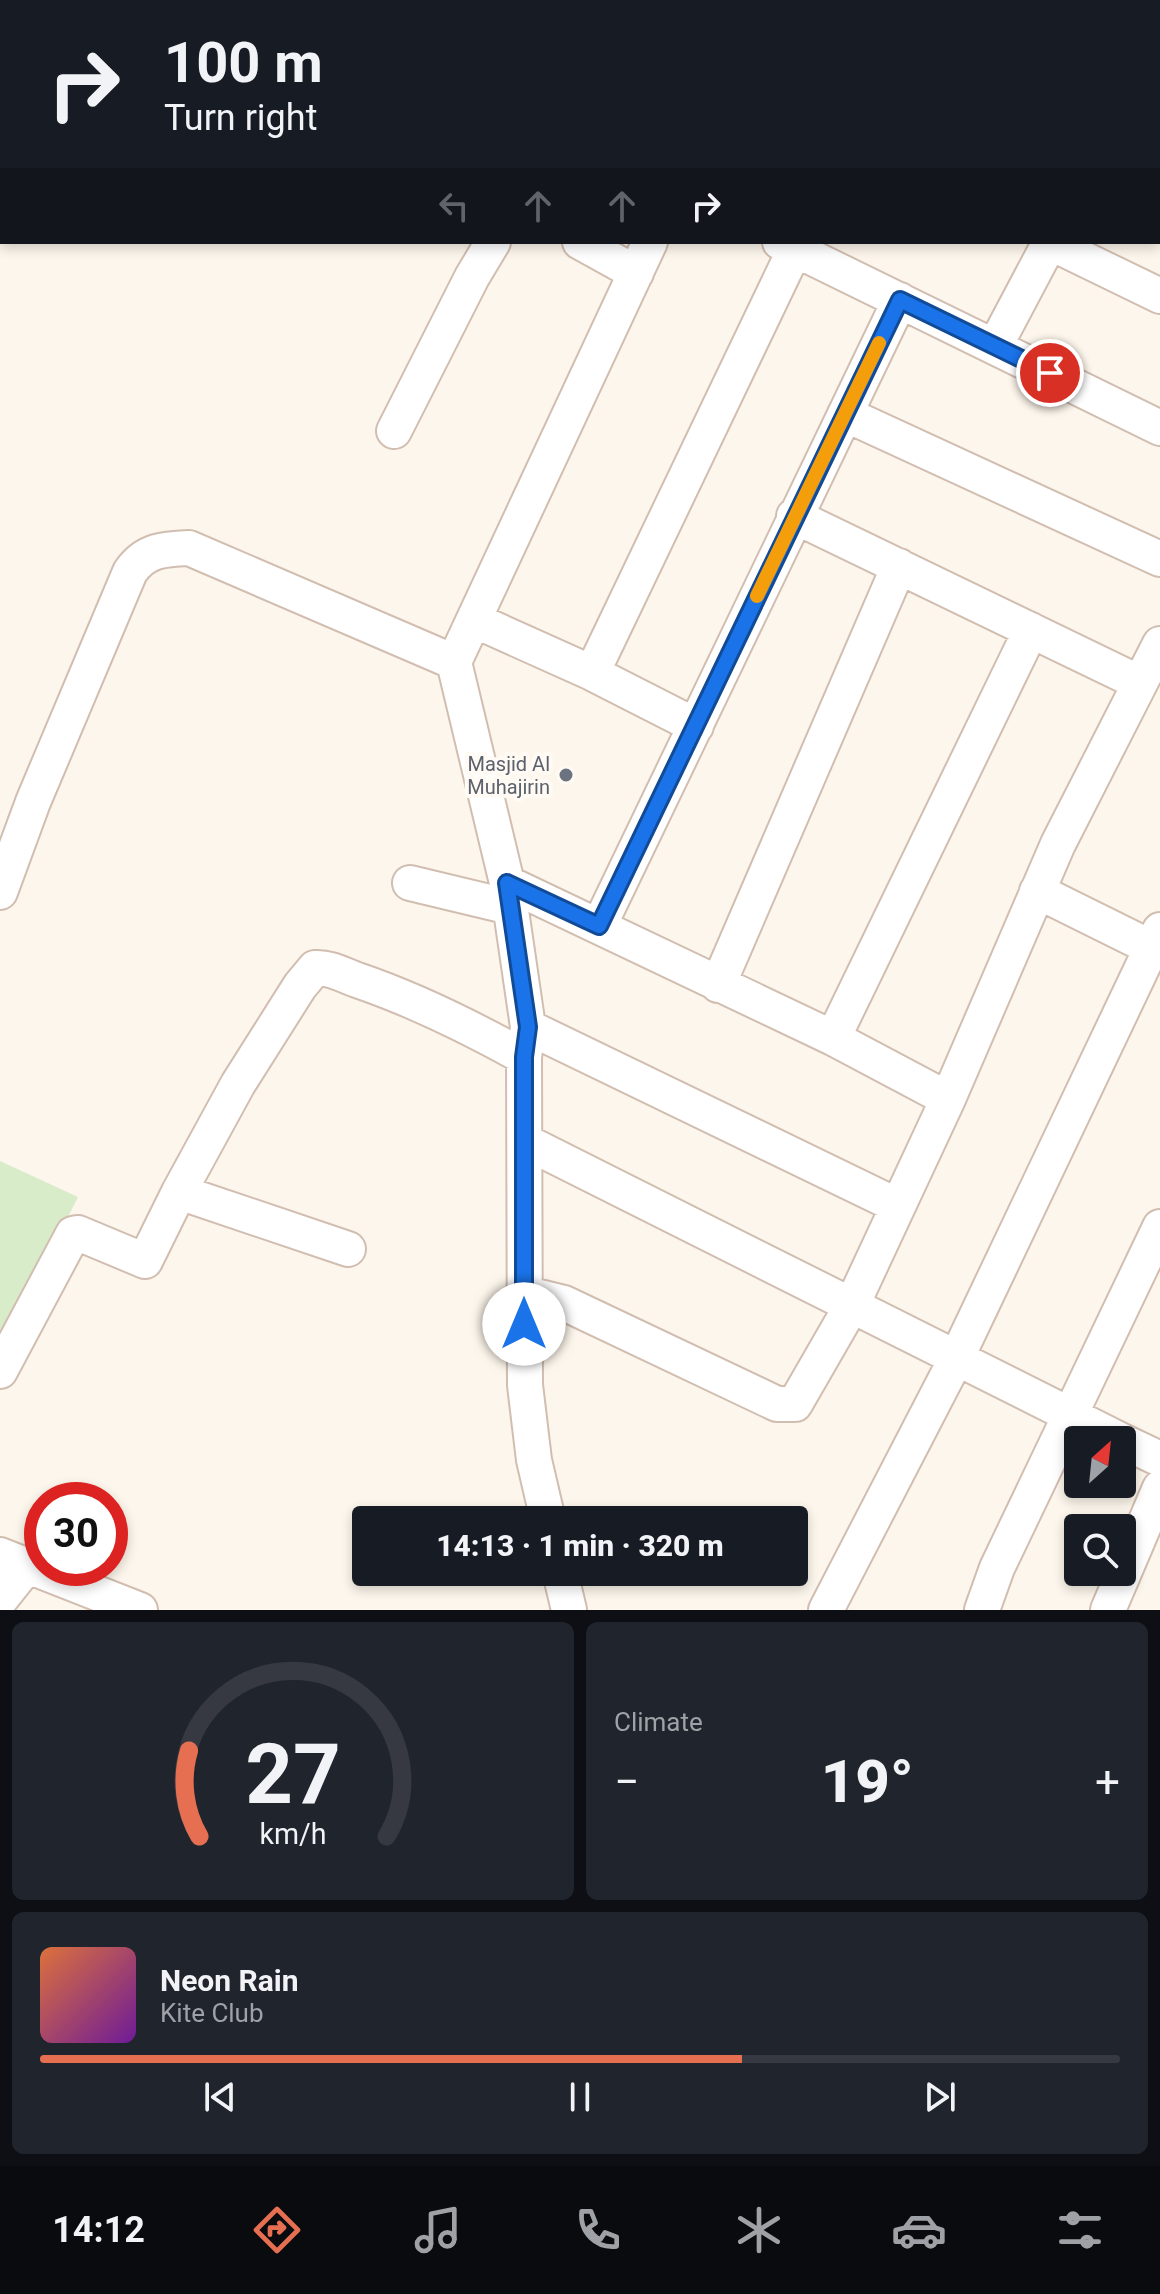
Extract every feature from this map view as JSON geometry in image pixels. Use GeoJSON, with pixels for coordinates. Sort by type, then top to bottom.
{"type":"FeatureCollection","features":[{"type":"Feature","properties":{"kind":"street"},"geometry":{"type":"LineString","coordinates":[[394,431],[492,244]]}},
{"type":"Feature","properties":{"kind":"street"},"geometry":{"type":"LineString","coordinates":[[584,244],[636,273]]}},
{"type":"Feature","properties":{"kind":"street"},"geometry":{"type":"LineString","coordinates":[[545,1506],[534,1460],[525,1385],[526,1042],[508,895],[454,662],[649,244]]}},
{"type":"Feature","properties":{"kind":"street"},"geometry":{"type":"LineString","coordinates":[[995,346],[1049,244]]}},
{"type":"Feature","properties":{"kind":"street"},"geometry":{"type":"LineString","coordinates":[[1054,244],[1160,296]]}},
{"type":"Feature","properties":{"kind":"street"},"geometry":{"type":"LineString","coordinates":[[592,673],[788,246],[1160,428]]}},
{"type":"Feature","properties":{"kind":"street"},"geometry":{"type":"LineString","coordinates":[[599,926],[900,300]]}},
{"type":"Feature","properties":{"kind":"street"},"geometry":{"type":"LineString","coordinates":[[845,414],[1160,559]]}},
{"type":"Feature","properties":{"kind":"street"},"geometry":{"type":"LineString","coordinates":[[794,516],[1140,683]]}},
{"type":"Feature","properties":{"kind":"street"},"geometry":{"type":"LineString","coordinates":[[0,892],[33,802],[130,572],[139,560],[151,552],[189,548],[454,662]]}},
{"type":"Feature","properties":{"kind":"street"},"geometry":{"type":"LineString","coordinates":[[718,985],[899,566]]}},
{"type":"Feature","properties":{"kind":"street"},"geometry":{"type":"LineString","coordinates":[[474,620],[592,673],[696,726]]}},
{"type":"Feature","properties":{"kind":"street"},"geometry":{"type":"LineString","coordinates":[[833,1038],[1031,630]]}},
{"type":"Feature","properties":{"kind":"street"},"geometry":{"type":"LineString","coordinates":[[523,1293],[564,1303],[777,1404],[795,1404],[852,1305],[948,1099],[1058,844],[1160,644]]}},
{"type":"Feature","properties":{"kind":"street"},"geometry":{"type":"LineString","coordinates":[[410,883],[508,895],[599,926],[833,1038],[948,1099]]}},
{"type":"Feature","properties":{"kind":"street"},"geometry":{"type":"LineString","coordinates":[[826,1610],[957,1357],[1157,944],[1037,891]]}},
{"type":"Feature","properties":{"kind":"street"},"geometry":{"type":"LineString","coordinates":[[0,1371],[73,1234],[78,1233],[145,1261],[238,1084],[300,986],[315,968],[328,968],[391,991],[456,1020],[526,1042],[898,1206]]}},
{"type":"Feature","properties":{"kind":"street"},"geometry":{"type":"LineString","coordinates":[[526,1142],[1091,1426]]}},
{"type":"Feature","properties":{"kind":"street"},"geometry":{"type":"LineString","coordinates":[[179,1192],[348,1249]]}},
{"type":"Feature","properties":{"kind":"street"},"geometry":{"type":"LineString","coordinates":[[982,1610],[997,1568],[1160,1227]]}},
{"type":"Feature","properties":{"kind":"street"},"geometry":{"type":"LineString","coordinates":[[1136,1447],[1160,1459]]}},
{"type":"Feature","properties":{"kind":"street"},"geometry":{"type":"LineString","coordinates":[[1108,1610],[1160,1488]]}},
{"type":"Feature","properties":{"kind":"street"},"geometry":{"type":"LineString","coordinates":[[0,1600],[13,1561],[140,1610]]}},
{"type":"Feature","properties":{"kind":"street"},"geometry":{"type":"LineString","coordinates":[[563,1586],[569,1610]]}},
{"type":"Feature","properties":{"kind":"green space"},"geometry":{"type":"Polygon","coordinates":[[[0,1161],[78,1197],[0,1351],[0,1161]]]}},
{"type":"Feature","properties":{"kind":"slow traffic"},"geometry":{"type":"LineString","coordinates":[[757,596],[879,343]]}},
{"type":"Feature","properties":{"kind":"place","name":"Masjid Al Muhajirin"},"geometry":{"type":"Point","coordinates":[566,775]}},
{"type":"Feature","properties":{"kind":"route"},"geometry":{"type":"LineString","coordinates":[[524,1324],[524,1057],[528,1027],[507,883],[599,926],[900,300],[1050,373]]}}]}
